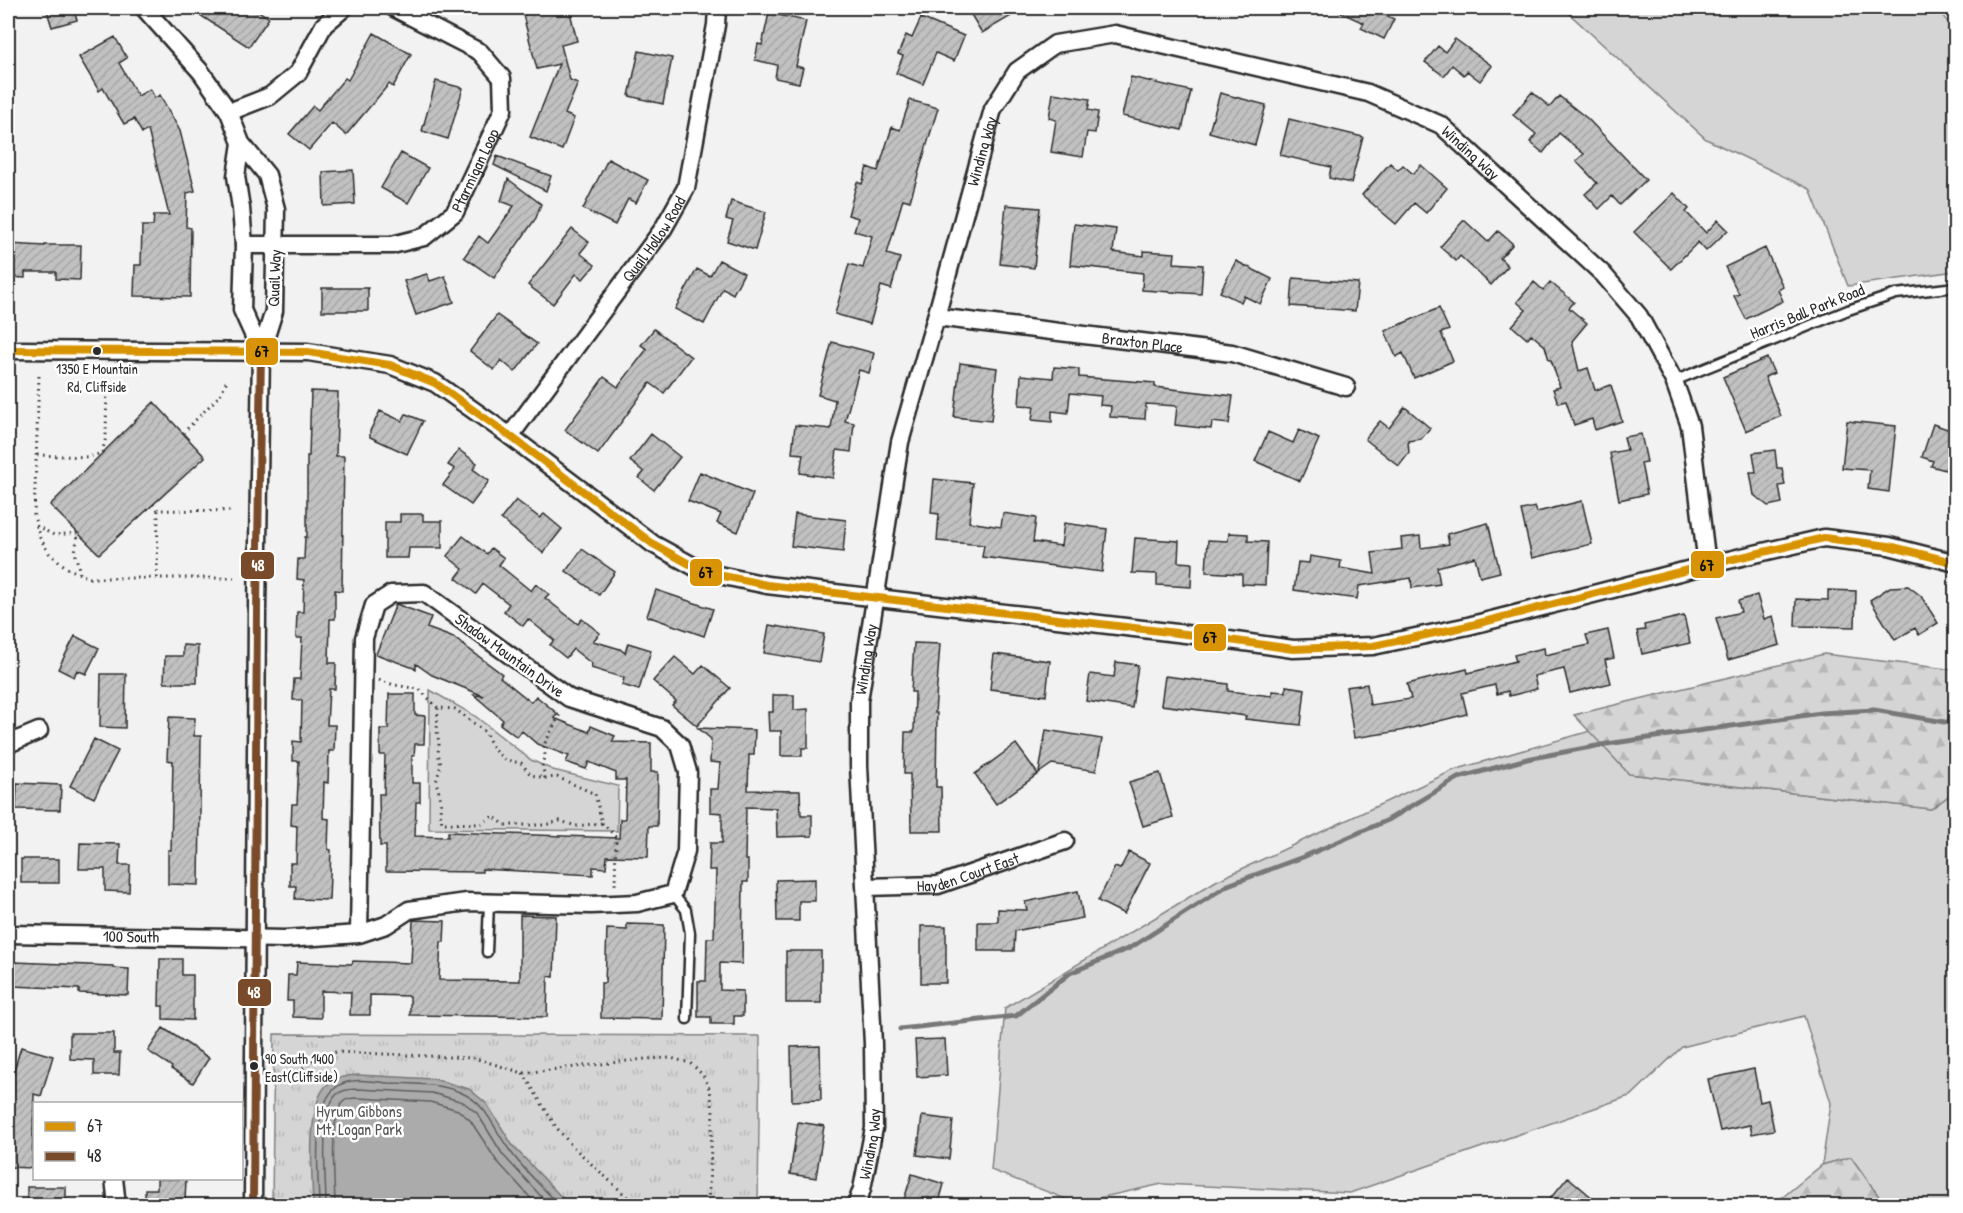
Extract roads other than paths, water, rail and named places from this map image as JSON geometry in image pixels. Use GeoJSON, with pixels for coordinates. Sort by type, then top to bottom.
{"type":"FeatureCollection","features":[{"type":"Feature","properties":{"kind":"street","name":"Quail Way"},"geometry":{"type":"LineString","coordinates":[[144,8],[201,72],[229,112],[241,143],[267,175],[276,208],[274,311],[261,352]]}},
{"type":"Feature","properties":{"kind":"street"},"geometry":{"type":"LineString","coordinates":[[229,112],[270,96],[298,73],[324,25],[344,8]]}},
{"type":"Feature","properties":{"kind":"street","name":"Ptarmigan Loop"},"geometry":{"type":"LineString","coordinates":[[244,245],[392,245],[424,237],[455,212],[503,110],[502,78],[480,52],[393,8]]}},
{"type":"Feature","properties":{"kind":"street","name":"Quail Hollow Road"},"geometry":{"type":"LineString","coordinates":[[510,436],[663,230],[686,188],[716,25],[717,8]]}},
{"type":"Feature","properties":{"kind":"street","name":"Winding Way"},"geometry":{"type":"LineString","coordinates":[[856,1206],[862,1189],[874,1128],[873,1044],[859,701],[900,442],[993,109],[1017,71],[1055,44],[1115,34],[1368,93],[1441,125],[1604,274],[1639,316],[1674,381],[1690,426],[1707,565]]}},
{"type":"Feature","properties":{"kind":"street","name":"Quail Way"},"geometry":{"type":"LineString","coordinates":[[241,143],[236,176],[244,245],[242,310],[261,352]]}},
{"type":"Feature","properties":{"kind":"street","name":"Braxton Place"},"geometry":{"type":"LineString","coordinates":[[936,317],[1232,353],[1346,387]]}},
{"type":"Feature","properties":{"kind":"street"},"geometry":{"type":"LineString","coordinates":[[8,350],[308,352],[390,366],[435,383],[510,436],[653,544],[704,572],[767,585],[1182,633],[1293,649],[1373,646],[1468,626],[1707,565],[1824,538],[1889,546],[1956,563]]}},
{"type":"Feature","properties":{"kind":"street"},"geometry":{"type":"LineString","coordinates":[[253,1206],[261,352]]}},
{"type":"Feature","properties":{"kind":"street","name":"Shadow Mountain Drive"},"geometry":{"type":"LineString","coordinates":[[359,934],[364,638],[374,605],[391,594],[424,593],[569,698],[662,728],[680,745],[688,772],[686,851],[674,894]]}},
{"type":"Feature","properties":{"kind":"street"},"geometry":{"type":"LineString","coordinates":[[8,744],[39,731]]}},
{"type":"Feature","properties":{"kind":"street","name":"Hayden Court East"},"geometry":{"type":"LineString","coordinates":[[866,887],[938,885],[1065,841]]}},
{"type":"Feature","properties":{"kind":"street"},"geometry":{"type":"LineString","coordinates":[[256,937],[285,939],[359,934],[386,925],[409,910],[467,902],[615,904],[637,903],[674,894]]}},
{"type":"Feature","properties":{"kind":"street","name":"100 South"},"geometry":{"type":"LineString","coordinates":[[8,934],[256,937]]}},
{"type":"Feature","properties":{"kind":"street"},"geometry":{"type":"LineString","coordinates":[[114,1180],[117,1206]]}},
{"type":"Feature","properties":{"kind":"lane","name":"Harris Ball Park Road"},"geometry":{"type":"LineString","coordinates":[[1674,381],[1848,310],[1886,297],[1956,287]]}},
{"type":"Feature","properties":{"kind":"lane"},"geometry":{"type":"LineString","coordinates":[[674,894],[686,910],[690,933],[687,1018]]}},
{"type":"Feature","properties":{"kind":"lane"},"geometry":{"type":"LineString","coordinates":[[487,952],[489,903]]}},
{"type":"Feature","properties":{"kind":"water"},"geometry":{"type":"Polygon","coordinates":[[[358,1075],[434,1079],[469,1089],[487,1104],[513,1146],[569,1205],[313,1205],[311,1160],[313,1124],[320,1094],[334,1080],[358,1075]]]}},
{"type":"Feature","properties":{"kind":"waterway"},"geometry":{"type":"LineString","coordinates":[[900,1029],[1016,1016],[1070,973],[1130,948],[1228,885],[1303,857],[1388,820],[1458,778],[1527,759],[1607,744],[1821,713],[1874,710],[1956,724]]}},
{"type":"Feature","properties":{"kind":"place","name":"1350 E Mountain Rd, Cliffside"},"geometry":{"type":"Point","coordinates":[97,351]}},
{"type":"Feature","properties":{"kind":"place","name":"90 South 1400 East(Cliffside)"},"geometry":{"type":"Point","coordinates":[254,1066]}},
{"type":"Feature","properties":{"kind":"park label","name":"Hyrum Gibbons Mt. Logan Park"},"geometry":{"type":"Point","coordinates":[359,1120]}}]}
